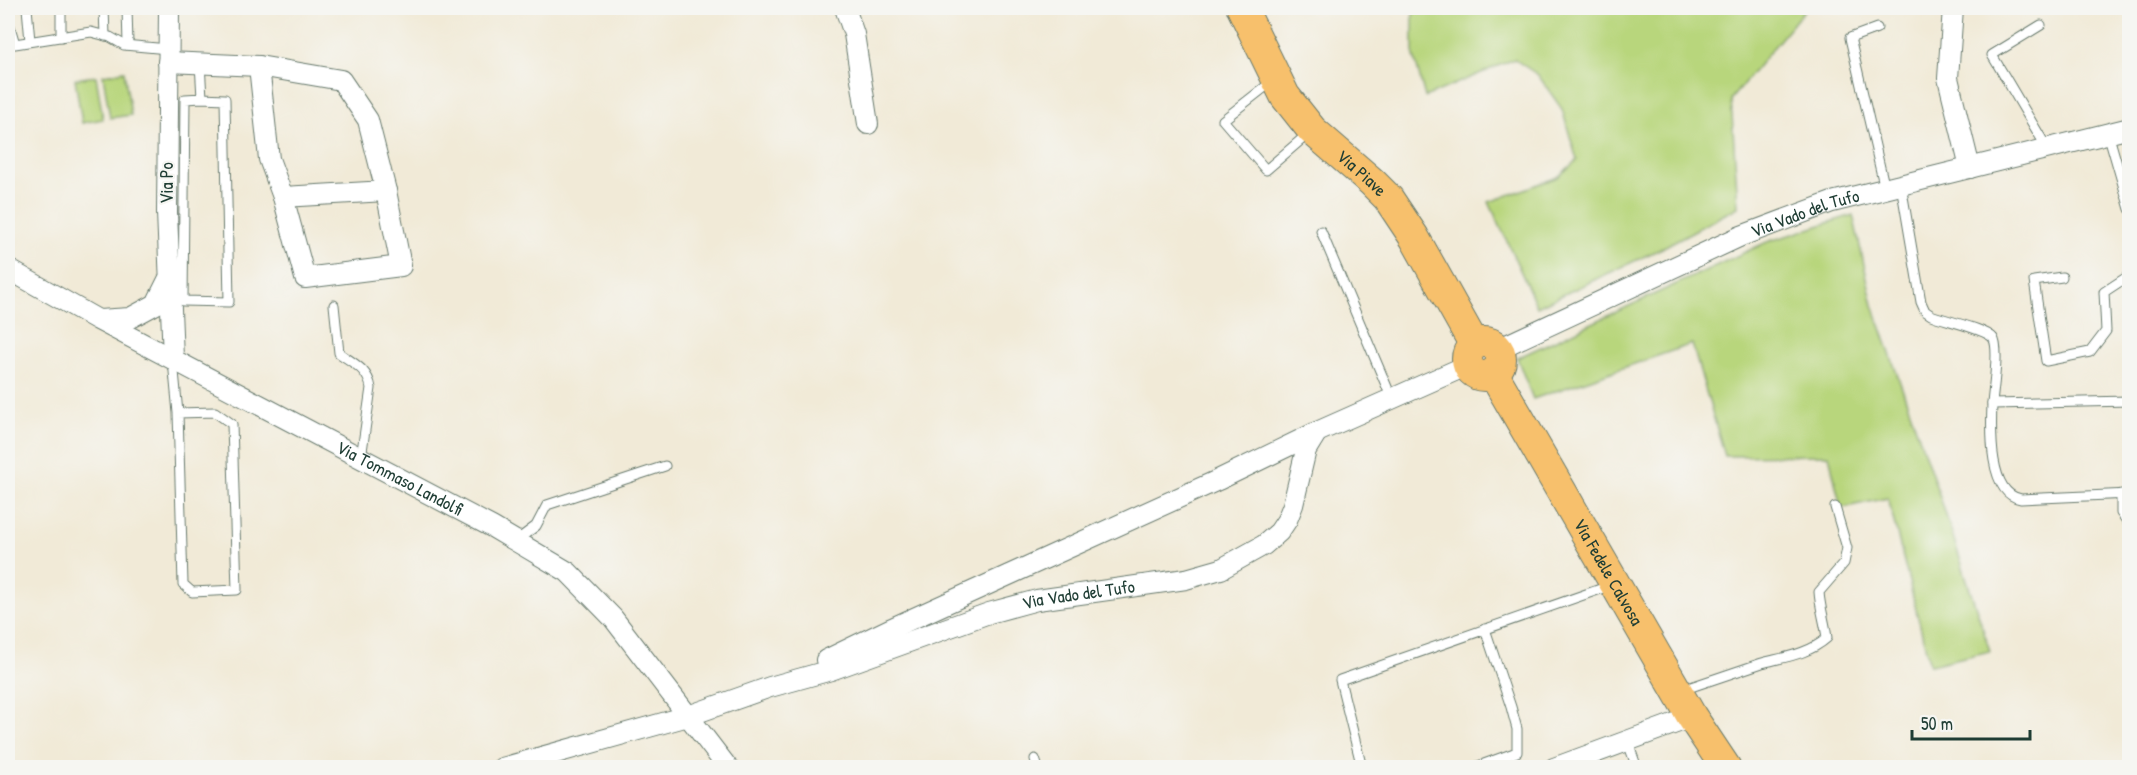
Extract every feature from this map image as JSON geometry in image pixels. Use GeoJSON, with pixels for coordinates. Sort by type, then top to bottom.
{"type":"FeatureCollection","features":[{"type":"Feature","properties":{"kind":"main road","name":"Via Piave"},"geometry":{"type":"LineString","coordinates":[[1242,8],[1290,103],[1312,130],[1388,198],[1414,237],[1483,358]]}},
{"type":"Feature","properties":{"kind":"main road","name":"Via Fedele Calvosa"},"geometry":{"type":"LineString","coordinates":[[1483,358],[1684,704],[1726,768]]}},
{"type":"Feature","properties":{"kind":"street","name":"Via Po"},"geometry":{"type":"LineString","coordinates":[[169,8],[167,212],[173,358]]}},
{"type":"Feature","properties":{"kind":"street"},"geometry":{"type":"LineString","coordinates":[[845,8],[854,34],[868,124]]}},
{"type":"Feature","properties":{"kind":"street"},"geometry":{"type":"LineString","coordinates":[[1953,8],[1948,78],[1970,168]]}},
{"type":"Feature","properties":{"kind":"street"},"geometry":{"type":"LineString","coordinates":[[168,56],[200,63],[259,66],[341,80],[368,120],[386,191],[401,266],[305,278],[284,196],[269,159],[259,66]]}},
{"type":"Feature","properties":{"kind":"street","name":"Via Vado del Tufo"},"geometry":{"type":"LineString","coordinates":[[770,687],[892,628],[1483,358],[1741,236],[1832,202],[2130,128]]}},
{"type":"Feature","properties":{"kind":"street"},"geometry":{"type":"LineString","coordinates":[[284,196],[386,191]]}},
{"type":"Feature","properties":{"kind":"street","name":"Via Tommaso Landolfi"},"geometry":{"type":"LineString","coordinates":[[8,269],[98,320],[516,541],[568,572],[613,618],[728,768]]}},
{"type":"Feature","properties":{"kind":"street"},"geometry":{"type":"LineString","coordinates":[[98,320],[130,318],[156,304],[169,278]]}},
{"type":"Feature","properties":{"kind":"street","name":"Via Vado del Tufo"},"geometry":{"type":"LineString","coordinates":[[502,768],[688,716],[770,687],[831,670],[989,612],[1037,600],[1186,579],[1221,569],[1264,545],[1283,526],[1293,504],[1306,450],[1317,432]]}},
{"type":"Feature","properties":{"kind":"street"},"geometry":{"type":"LineString","coordinates":[[1554,768],[1627,740],[1684,704]]}},
{"type":"Feature","properties":{"kind":"lane"},"geometry":{"type":"LineString","coordinates":[[27,8],[30,41]]}},
{"type":"Feature","properties":{"kind":"lane"},"geometry":{"type":"LineString","coordinates":[[61,8],[62,37]]}},
{"type":"Feature","properties":{"kind":"lane"},"geometry":{"type":"LineString","coordinates":[[104,8],[105,36]]}},
{"type":"Feature","properties":{"kind":"lane"},"geometry":{"type":"LineString","coordinates":[[127,8],[128,45]]}},
{"type":"Feature","properties":{"kind":"lane"},"geometry":{"type":"LineString","coordinates":[[8,20],[15,44],[91,33],[168,56]]}},
{"type":"Feature","properties":{"kind":"lane"},"geometry":{"type":"LineString","coordinates":[[2041,25],[1992,55],[2046,148]]}},
{"type":"Feature","properties":{"kind":"lane"},"geometry":{"type":"LineString","coordinates":[[1877,28],[1850,38],[1893,187],[1921,302],[1925,311],[1930,315],[1986,332],[1994,339],[1996,351],[1992,404],[1992,448],[1998,475],[2007,493],[2021,499],[2125,494],[2121,513],[2130,525]]}},
{"type":"Feature","properties":{"kind":"lane"},"geometry":{"type":"LineString","coordinates":[[200,63],[202,98]]}},
{"type":"Feature","properties":{"kind":"lane"},"geometry":{"type":"LineString","coordinates":[[1276,78],[1223,120],[1266,170],[1312,130]]}},
{"type":"Feature","properties":{"kind":"lane"},"geometry":{"type":"LineString","coordinates":[[202,98],[225,99],[229,302],[183,301],[185,99],[202,98]]}},
{"type":"Feature","properties":{"kind":"lane"},"geometry":{"type":"LineString","coordinates":[[2108,133],[2130,209]]}},
{"type":"Feature","properties":{"kind":"lane"},"geometry":{"type":"LineString","coordinates":[[1321,231],[1392,399]]}},
{"type":"Feature","properties":{"kind":"lane"},"geometry":{"type":"LineString","coordinates":[[2062,277],[2034,280],[2046,361],[2090,352],[2106,331],[2104,292],[2130,275]]}},
{"type":"Feature","properties":{"kind":"lane"},"geometry":{"type":"LineString","coordinates":[[334,305],[339,353],[366,372],[370,379],[371,388],[361,458]]}},
{"type":"Feature","properties":{"kind":"lane"},"geometry":{"type":"LineString","coordinates":[[173,358],[178,413],[183,584],[192,592],[237,590],[232,424],[215,412],[178,413]]}},
{"type":"Feature","properties":{"kind":"lane"},"geometry":{"type":"LineString","coordinates":[[1992,404],[2130,401]]}},
{"type":"Feature","properties":{"kind":"lane"},"geometry":{"type":"LineString","coordinates":[[516,541],[536,526],[547,505],[665,466]]}},
{"type":"Feature","properties":{"kind":"lane"},"geometry":{"type":"LineString","coordinates":[[1684,704],[1762,663],[1819,646],[1827,638],[1819,592],[1844,563],[1847,548],[1835,507]]}},
{"type":"Feature","properties":{"kind":"lane"},"geometry":{"type":"LineString","coordinates":[[1362,768],[1340,680],[1615,584]]}},
{"type":"Feature","properties":{"kind":"lane"},"geometry":{"type":"LineString","coordinates":[[1473,768],[1517,752],[1517,729],[1485,629]]}},
{"type":"Feature","properties":{"kind":"lane"},"geometry":{"type":"LineString","coordinates":[[1627,740],[1637,768]]}},
{"type":"Feature","properties":{"kind":"green space"},"geometry":{"type":"Polygon","coordinates":[[[1413,8],[1806,8],[1731,99],[1738,207],[1660,249],[1537,307],[1489,202],[1558,177],[1577,160],[1562,109],[1538,75],[1514,59],[1425,97],[1413,52],[1413,8]]]}},
{"type":"Feature","properties":{"kind":"green space"},"geometry":{"type":"Polygon","coordinates":[[[124,71],[131,115],[110,118],[103,75],[124,71]]]}},
{"type":"Feature","properties":{"kind":"green space"},"geometry":{"type":"Polygon","coordinates":[[[96,76],[103,119],[82,123],[75,79],[96,76]]]}},
{"type":"Feature","properties":{"kind":"green space"},"geometry":{"type":"Polygon","coordinates":[[[1853,215],[1873,305],[1942,503],[1990,651],[1930,665],[1888,498],[1841,508],[1829,455],[1725,456],[1692,344],[1533,399],[1517,358],[1767,242],[1853,215]]]}}]}
